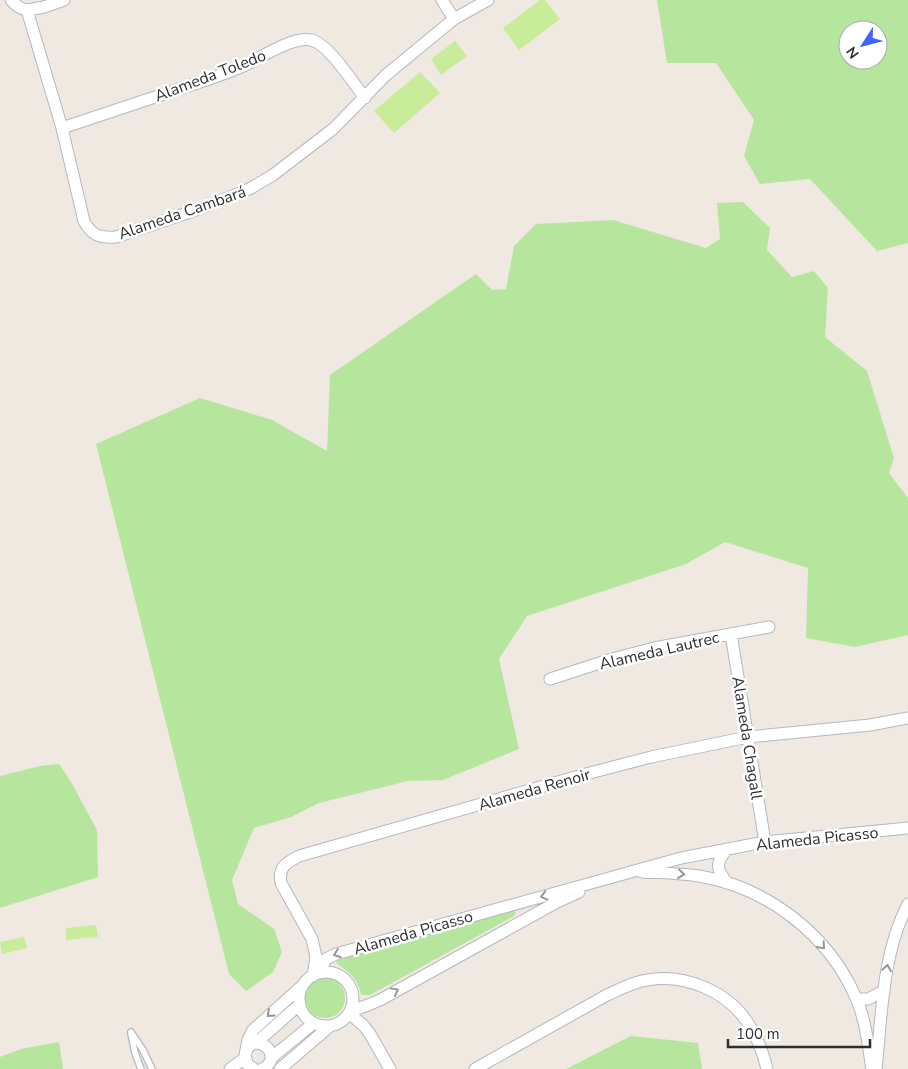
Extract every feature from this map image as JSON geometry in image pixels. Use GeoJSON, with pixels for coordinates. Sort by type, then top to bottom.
{"type":"FeatureCollection","features":[{"type":"Feature","properties":{"kind":"street"},"geometry":{"type":"LineString","coordinates":[[12,0],[22,10],[44,7],[64,0]]}},
{"type":"Feature","properties":{"kind":"street"},"geometry":{"type":"LineString","coordinates":[[442,0],[454,19]]}},
{"type":"Feature","properties":{"kind":"street","name":"Alameda Cambará"},"geometry":{"type":"LineString","coordinates":[[27,10],[62,128],[84,221],[93,233],[100,236],[116,237],[193,211],[252,188],[273,175],[326,134],[386,76],[454,19],[488,0]]}},
{"type":"Feature","properties":{"kind":"street","name":"Alameda Toledo"},"geometry":{"type":"LineString","coordinates":[[62,128],[240,67],[292,42],[302,40],[312,40],[322,45],[333,56],[364,98]]}},
{"type":"Feature","properties":{"kind":"street","name":"Alameda Lautrec"},"geometry":{"type":"LineString","coordinates":[[550,679],[654,648],[769,627]]}},
{"type":"Feature","properties":{"kind":"street","name":"Alameda Chagall"},"geometry":{"type":"LineString","coordinates":[[731,634],[765,842]]}},
{"type":"Feature","properties":{"kind":"street","name":"Alameda Renoir"},"geometry":{"type":"LineString","coordinates":[[313,977],[316,957],[312,939],[281,883],[280,876],[284,865],[299,856],[651,757],[748,737],[870,725],[908,718]]}},
{"type":"Feature","properties":{"kind":"street","name":"Alameda Picasso"},"geometry":{"type":"LineString","coordinates":[[300,1004],[302,989],[326,959],[336,954],[608,879],[666,861],[765,842],[908,828]]}},
{"type":"Feature","properties":{"kind":"street"},"geometry":{"type":"LineString","coordinates":[[727,849],[721,857],[718,866],[720,874],[727,883]]}},
{"type":"Feature","properties":{"kind":"street","name":"Alameda Picasso"},"geometry":{"type":"LineString","coordinates":[[632,872],[700,876],[727,883],[754,893],[771,902],[793,918],[831,956],[857,999],[864,1023],[872,1069]]}},
{"type":"Feature","properties":{"kind":"street","name":"Alameda Picasso"},"geometry":{"type":"LineString","coordinates":[[350,1012],[380,1000],[522,920],[608,879]]}},
{"type":"Feature","properties":{"kind":"street"},"geometry":{"type":"LineString","coordinates":[[516,903],[522,908],[522,920]]}},
{"type":"Feature","properties":{"kind":"street"},"geometry":{"type":"LineString","coordinates":[[876,1069],[889,958],[897,930],[908,904]]}},
{"type":"Feature","properties":{"kind":"street","name":"Alameda Picasso"},"geometry":{"type":"LineString","coordinates":[[245,1057],[248,1040],[253,1030],[313,977],[329,972],[337,974],[349,985],[352,993],[353,1001],[350,1012],[342,1021],[330,1026],[280,1069]]}},
{"type":"Feature","properties":{"kind":"street"},"geometry":{"type":"LineString","coordinates":[[475,1069],[629,984],[662,978],[682,980],[698,985],[724,998],[737,1009],[747,1021],[756,1037],[767,1069]]}},
{"type":"Feature","properties":{"kind":"street"},"geometry":{"type":"LineString","coordinates":[[857,999],[868,999],[884,991]]}},
{"type":"Feature","properties":{"kind":"street"},"geometry":{"type":"LineString","coordinates":[[230,1069],[245,1057],[248,1048],[256,1044],[300,1004],[303,1012],[314,1023],[330,1026]]}},
{"type":"Feature","properties":{"kind":"street"},"geometry":{"type":"LineString","coordinates":[[350,1012],[370,1034],[390,1069]]}},
{"type":"Feature","properties":{"kind":"street"},"geometry":{"type":"LineString","coordinates":[[262,1069],[268,1065],[271,1058],[314,1023]]}},
{"type":"Feature","properties":{"kind":"street"},"geometry":{"type":"LineString","coordinates":[[256,1044],[267,1047],[271,1058]]}},
{"type":"Feature","properties":{"kind":"street"},"geometry":{"type":"LineString","coordinates":[[245,1057],[247,1064],[254,1069]]}},
{"type":"Feature","properties":{"kind":"lane"},"geometry":{"type":"LineString","coordinates":[[141,1069],[131,1032],[143,1050],[152,1069]]}},
{"type":"Feature","properties":{"kind":"green space"},"geometry":{"type":"Polygon","coordinates":[[[540,0],[545,0],[560,19],[519,50],[503,28],[540,0]]]}},
{"type":"Feature","properties":{"kind":"green space"},"geometry":{"type":"Polygon","coordinates":[[[657,0],[908,0],[908,243],[877,251],[810,179],[760,184],[744,156],[754,120],[716,63],[667,63],[657,0]]]}},
{"type":"Feature","properties":{"kind":"green space"},"geometry":{"type":"Polygon","coordinates":[[[455,41],[467,56],[441,75],[431,59],[455,41]]]}},
{"type":"Feature","properties":{"kind":"green space"},"geometry":{"type":"Polygon","coordinates":[[[420,72],[440,93],[394,133],[374,111],[420,72]]]}},
{"type":"Feature","properties":{"kind":"green space"},"geometry":{"type":"Polygon","coordinates":[[[743,202],[770,228],[767,250],[792,277],[814,271],[828,288],[825,337],[867,371],[894,458],[889,473],[908,498],[908,635],[855,647],[806,638],[808,568],[725,542],[686,564],[527,616],[499,659],[519,749],[443,780],[408,781],[319,803],[291,817],[254,828],[232,880],[238,904],[274,929],[282,952],[273,972],[246,991],[229,974],[96,444],[200,398],[272,420],[327,451],[330,375],[476,274],[492,290],[506,289],[514,246],[536,224],[613,220],[706,248],[720,239],[717,203],[743,202]]]}},
{"type":"Feature","properties":{"kind":"green space"},"geometry":{"type":"Polygon","coordinates":[[[59,764],[97,830],[98,877],[0,908],[0,776],[40,766],[59,764]]]}},
{"type":"Feature","properties":{"kind":"green space"},"geometry":{"type":"Polygon","coordinates":[[[514,909],[516,913],[514,916],[370,995],[361,995],[358,984],[353,976],[336,963],[339,958],[514,909]]]}},
{"type":"Feature","properties":{"kind":"green space"},"geometry":{"type":"Polygon","coordinates":[[[96,925],[98,937],[66,940],[66,928],[96,925]]]}},
{"type":"Feature","properties":{"kind":"green space"},"geometry":{"type":"Polygon","coordinates":[[[24,937],[27,948],[2,954],[0,942],[24,937]]]}},
{"type":"Feature","properties":{"kind":"green space"},"geometry":{"type":"Polygon","coordinates":[[[329,978],[336,981],[342,987],[345,998],[344,1006],[336,1015],[329,1018],[321,1018],[314,1015],[306,1006],[305,994],[308,987],[317,979],[329,978]]]}},
{"type":"Feature","properties":{"kind":"green space"},"geometry":{"type":"Polygon","coordinates":[[[631,1036],[698,1043],[702,1069],[566,1069],[631,1036]]]}},
{"type":"Feature","properties":{"kind":"green space"},"geometry":{"type":"Polygon","coordinates":[[[59,1042],[63,1069],[0,1069],[0,1057],[21,1049],[59,1042]]]}}]}
